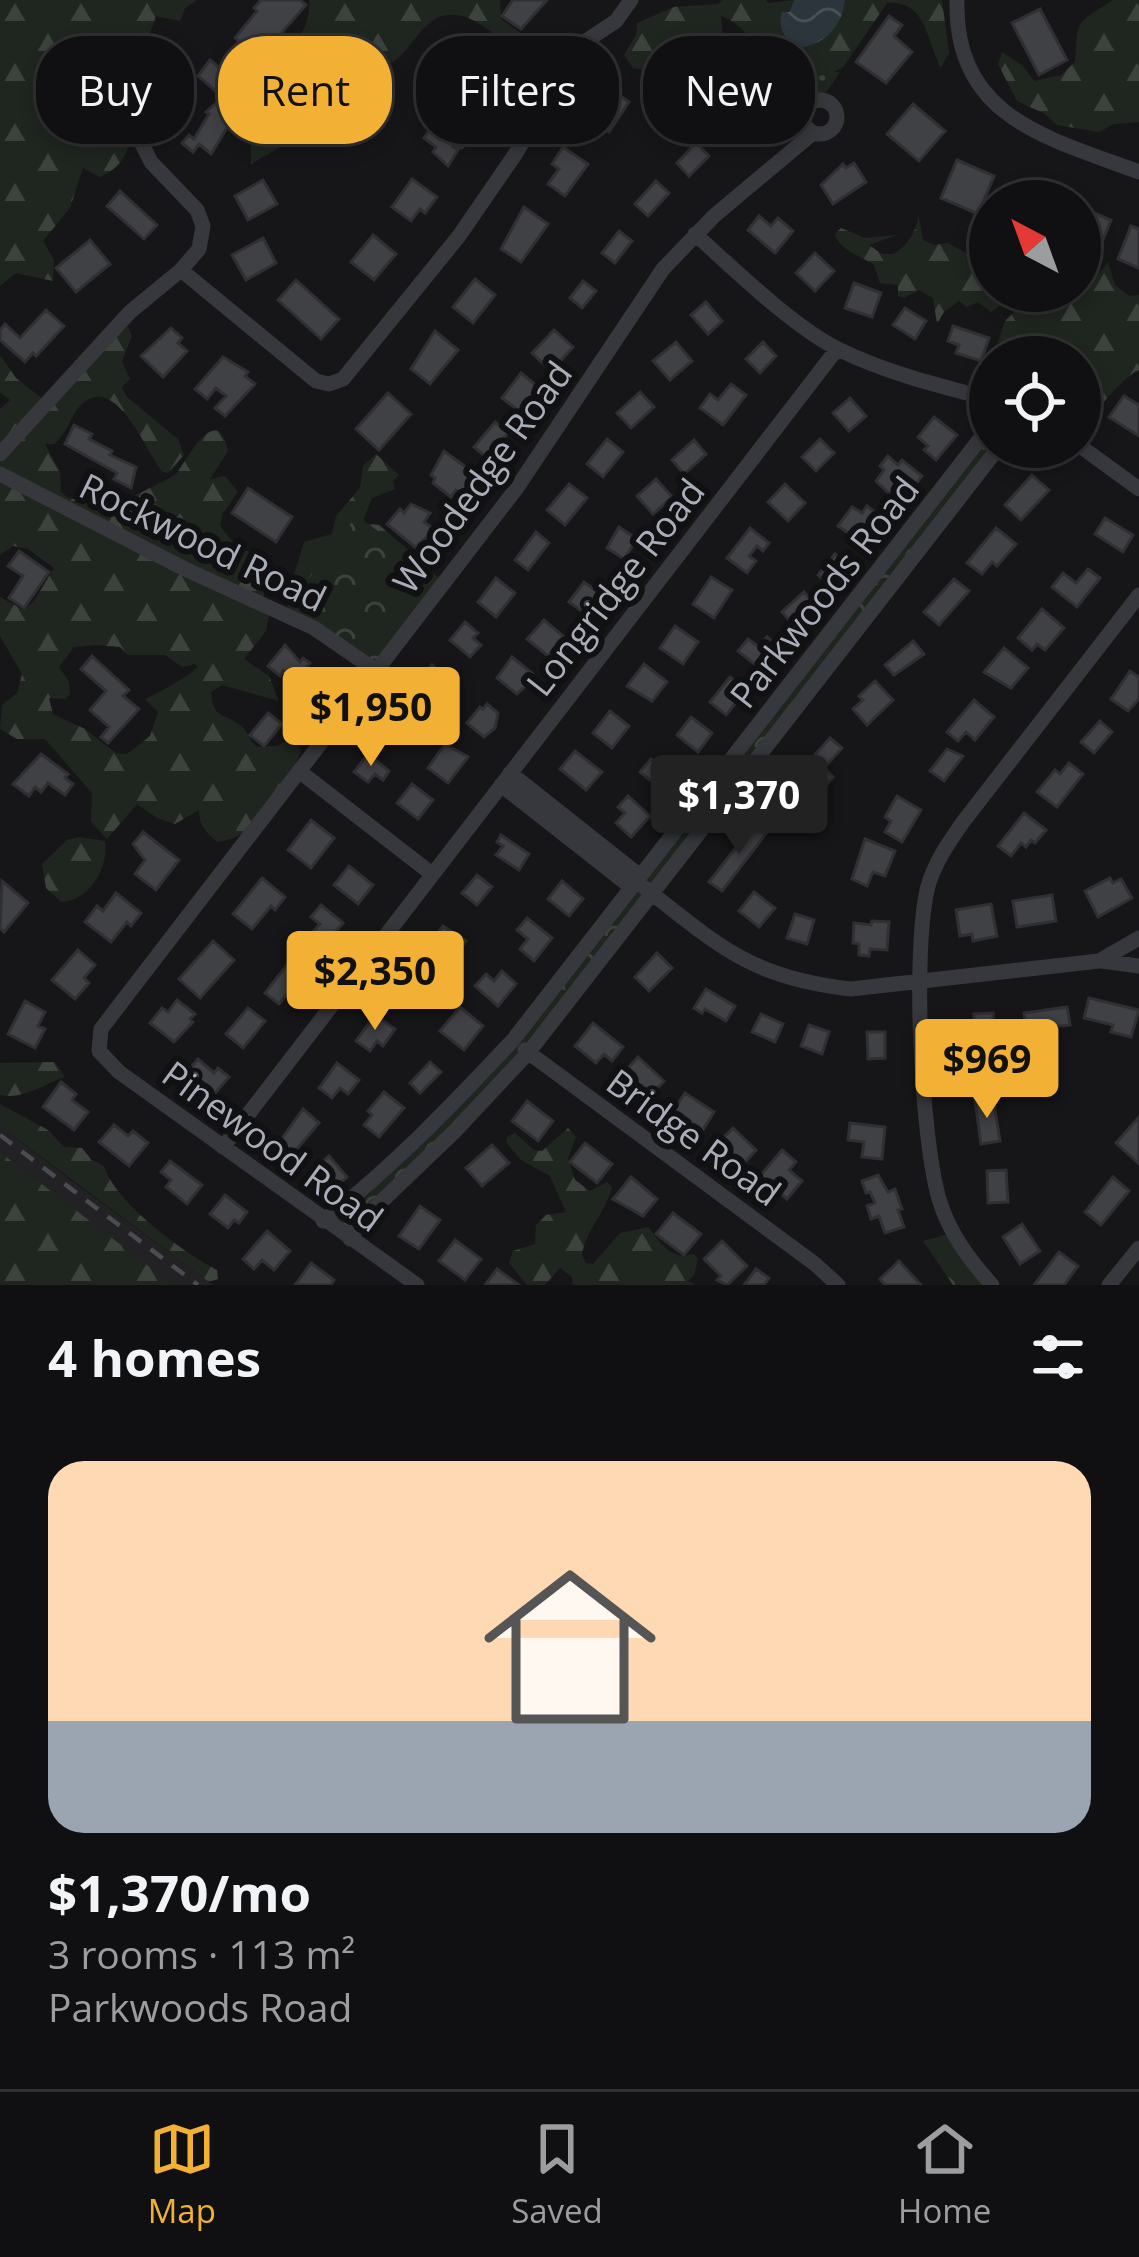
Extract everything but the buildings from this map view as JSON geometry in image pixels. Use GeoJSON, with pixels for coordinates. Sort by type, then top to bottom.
{"type":"FeatureCollection","features":[{"type":"Feature","properties":{"kind":"street"},"geometry":{"type":"LineString","coordinates":[[957,0],[964,60],[998,107],[1028,130],[1139,172]]}},
{"type":"Feature","properties":{"kind":"street"},"geometry":{"type":"LineString","coordinates":[[181,270],[316,380],[325,384],[340,381],[459,236],[580,45],[627,7]]}},
{"type":"Feature","properties":{"kind":"street"},"geometry":{"type":"LineString","coordinates":[[0,454],[130,311],[197,253],[203,226],[197,210],[151,162],[142,144]]}},
{"type":"Feature","properties":{"kind":"street","name":"Woodedge Road"},"geometry":{"type":"LineString","coordinates":[[99,1051],[98,1037],[106,1020],[516,489],[663,269],[695,234],[800,144]]}},
{"type":"Feature","properties":{"kind":"street"},"geometry":{"type":"LineString","coordinates":[[695,234],[756,289],[837,349],[969,394]]}},
{"type":"Feature","properties":{"kind":"street","name":"Longridge Road"},"geometry":{"type":"LineString","coordinates":[[223,1148],[837,349]]}},
{"type":"Feature","properties":{"kind":"street","name":"Parkwoods Road"},"geometry":{"type":"LineString","coordinates":[[323,1221],[441,1117],[513,1040],[969,453]]}},
{"type":"Feature","properties":{"kind":"street"},"geometry":{"type":"LineString","coordinates":[[1101,462],[1139,490]]}},
{"type":"Feature","properties":{"kind":"street","name":"Parkwoods Road"},"geometry":{"type":"LineString","coordinates":[[350,1239],[361,1221],[528,1052],[983,468]]}},
{"type":"Feature","properties":{"kind":"street","name":"Rockwood Road"},"geometry":{"type":"LineString","coordinates":[[0,474],[185,569],[314,628],[375,670]]}},
{"type":"Feature","properties":{"kind":"street"},"geometry":{"type":"LineString","coordinates":[[992,1285],[952,1233],[934,1177],[926,1122],[921,983],[925,904],[942,852],[1139,595]]}},
{"type":"Feature","properties":{"kind":"street"},"geometry":{"type":"LineString","coordinates":[[298,771],[432,874]]}},
{"type":"Feature","properties":{"kind":"street"},"geometry":{"type":"LineString","coordinates":[[506,779],[626,883],[638,882],[712,942],[771,974],[851,989],[1100,961],[1139,966]]}},
{"type":"Feature","properties":{"kind":"street"},"geometry":{"type":"LineString","coordinates":[[1100,961],[1139,938]]}},
{"type":"Feature","properties":{"kind":"street","name":"Bridge Road"},"geometry":{"type":"LineString","coordinates":[[513,1040],[838,1285]]}},
{"type":"Feature","properties":{"kind":"street","name":"Pinewood Road"},"geometry":{"type":"LineString","coordinates":[[99,1051],[119,1072],[417,1285]]}},
{"type":"Feature","properties":{"kind":"street"},"geometry":{"type":"LineString","coordinates":[[1109,1285],[1139,1248]]}},
{"type":"Feature","properties":{"kind":"shaded area"},"geometry":{"type":"Polygon","coordinates":[[[0,1126],[213,1285],[173,1285],[119,1245],[0,1152],[0,1126]]]}},
{"type":"Feature","properties":{"kind":"green space"},"geometry":{"type":"Polygon","coordinates":[[[0,0],[197,0],[185,8],[180,21],[156,16],[149,36],[36,36],[36,144],[128,146],[116,167],[100,177],[83,168],[70,208],[43,241],[54,260],[53,281],[16,273],[0,286],[0,0]]]}},
{"type":"Feature","properties":{"kind":"green space"},"geometry":{"type":"Polygon","coordinates":[[[309,0],[500,0],[501,19],[525,36],[499,36],[465,17],[443,16],[425,27],[392,63],[392,36],[299,36],[309,14],[309,0]]]}},
{"type":"Feature","properties":{"kind":"green space"},"geometry":{"type":"Polygon","coordinates":[[[722,0],[794,0],[788,12],[795,36],[748,36],[721,16],[723,36],[643,36],[643,70],[633,68],[624,55],[637,23],[674,7],[722,0]]]}},
{"type":"Feature","properties":{"kind":"green space"},"geometry":{"type":"Polygon","coordinates":[[[845,0],[942,0],[949,53],[941,67],[918,15],[900,4],[887,3],[844,66],[834,72],[815,71],[815,42],[840,17],[845,0]]]}},
{"type":"Feature","properties":{"kind":"green space"},"geometry":{"type":"Polygon","coordinates":[[[1113,0],[1139,0],[1139,122],[1114,124],[1099,132],[1057,125],[1017,101],[998,64],[1002,52],[1022,65],[1034,81],[1061,75],[1075,62],[1080,24],[1113,0]]]}},
{"type":"Feature","properties":{"kind":"green space"},"geometry":{"type":"Polygon","coordinates":[[[844,66],[815,104],[815,70],[839,72],[844,66]]]}},
{"type":"Feature","properties":{"kind":"green space"},"geometry":{"type":"Polygon","coordinates":[[[251,144],[286,144],[251,164],[251,144]]]}},
{"type":"Feature","properties":{"kind":"green space"},"geometry":{"type":"Polygon","coordinates":[[[918,212],[923,240],[934,245],[948,243],[969,254],[969,306],[959,301],[937,324],[933,298],[919,290],[898,296],[898,285],[880,283],[874,265],[846,249],[835,234],[841,228],[865,238],[897,235],[869,245],[882,254],[893,254],[917,224],[918,212]]]}},
{"type":"Feature","properties":{"kind":"green space"},"geometry":{"type":"Polygon","coordinates":[[[1108,262],[1115,285],[1129,296],[1139,295],[1139,370],[1101,406],[1101,336],[1000,336],[1014,312],[1101,312],[1101,271],[1108,262]]]}},
{"type":"Feature","properties":{"kind":"green space"},"geometry":{"type":"Polygon","coordinates":[[[128,327],[132,336],[122,361],[130,379],[122,387],[127,397],[178,439],[184,455],[168,473],[163,472],[118,406],[93,397],[80,406],[59,440],[45,444],[60,472],[61,492],[74,499],[100,494],[133,496],[175,475],[208,433],[223,436],[228,451],[210,479],[225,476],[238,492],[220,526],[231,540],[264,562],[265,569],[266,631],[244,659],[269,676],[279,701],[222,685],[211,692],[212,702],[257,747],[276,746],[293,738],[301,750],[271,809],[247,831],[217,842],[204,828],[199,810],[175,824],[137,804],[107,839],[91,822],[92,793],[45,739],[17,739],[0,729],[2,705],[17,693],[22,674],[0,636],[0,597],[24,610],[54,568],[28,549],[13,546],[0,555],[0,409],[10,400],[0,392],[0,355],[16,378],[44,400],[121,328],[128,327]],[[74,647],[59,667],[69,682],[70,694],[65,699],[49,698],[53,714],[85,729],[116,753],[127,754],[150,736],[158,712],[145,699],[198,667],[182,667],[165,655],[128,655],[120,647],[74,647]]]}},
{"type":"Feature","properties":{"kind":"green space"},"geometry":{"type":"Polygon","coordinates":[[[969,452],[969,468],[974,468],[528,1052],[350,1239],[323,1221],[513,1040],[635,872],[969,452]]]}},
{"type":"Feature","properties":{"kind":"green space"},"geometry":{"type":"Polygon","coordinates":[[[376,454],[399,475],[393,481],[395,489],[372,498],[362,523],[379,525],[430,573],[287,603],[281,596],[291,585],[304,542],[332,534],[336,516],[360,488],[363,466],[376,454]]]}},
{"type":"Feature","properties":{"kind":"green space"},"geometry":{"type":"Polygon","coordinates":[[[357,515],[444,582],[375,670],[283,613],[357,515]]]}},
{"type":"Feature","properties":{"kind":"green space"},"geometry":{"type":"Polygon","coordinates":[[[67,840],[105,841],[104,861],[89,889],[61,902],[46,888],[42,864],[67,840]]]}},
{"type":"Feature","properties":{"kind":"green space"},"geometry":{"type":"Polygon","coordinates":[[[55,1062],[65,1077],[25,1093],[0,1095],[0,1063],[55,1062]]]}},
{"type":"Feature","properties":{"kind":"green space"},"geometry":{"type":"Polygon","coordinates":[[[0,1104],[48,1130],[64,1147],[82,1148],[104,1166],[136,1210],[169,1239],[217,1270],[218,1279],[209,1282],[0,1126],[0,1104]]]}},
{"type":"Feature","properties":{"kind":"green space"},"geometry":{"type":"Polygon","coordinates":[[[568,1128],[576,1137],[568,1158],[575,1180],[590,1191],[607,1182],[612,1187],[584,1246],[586,1263],[593,1264],[620,1233],[648,1227],[672,1253],[694,1254],[698,1259],[688,1281],[695,1285],[573,1285],[572,1277],[560,1268],[545,1285],[527,1285],[509,1263],[513,1251],[535,1244],[536,1225],[546,1215],[566,1212],[550,1176],[521,1160],[507,1137],[515,1133],[534,1150],[542,1151],[568,1128]]]}},
{"type":"Feature","properties":{"kind":"green space"},"geometry":{"type":"Polygon","coordinates":[[[0,1152],[173,1285],[0,1285],[0,1152]]]}},
{"type":"Feature","properties":{"kind":"green space"},"geometry":{"type":"Polygon","coordinates":[[[953,1233],[992,1285],[953,1285],[923,1241],[953,1233]]]}},
{"type":"Feature","properties":{"kind":"water"},"geometry":{"type":"Polygon","coordinates":[[[794,0],[845,0],[831,32],[815,43],[815,36],[785,36],[782,12],[789,12],[794,0]]]}},
{"type":"Feature","properties":{"kind":"railway"},"geometry":{"type":"LineString","coordinates":[[0,1135],[198,1285]]}}]}
